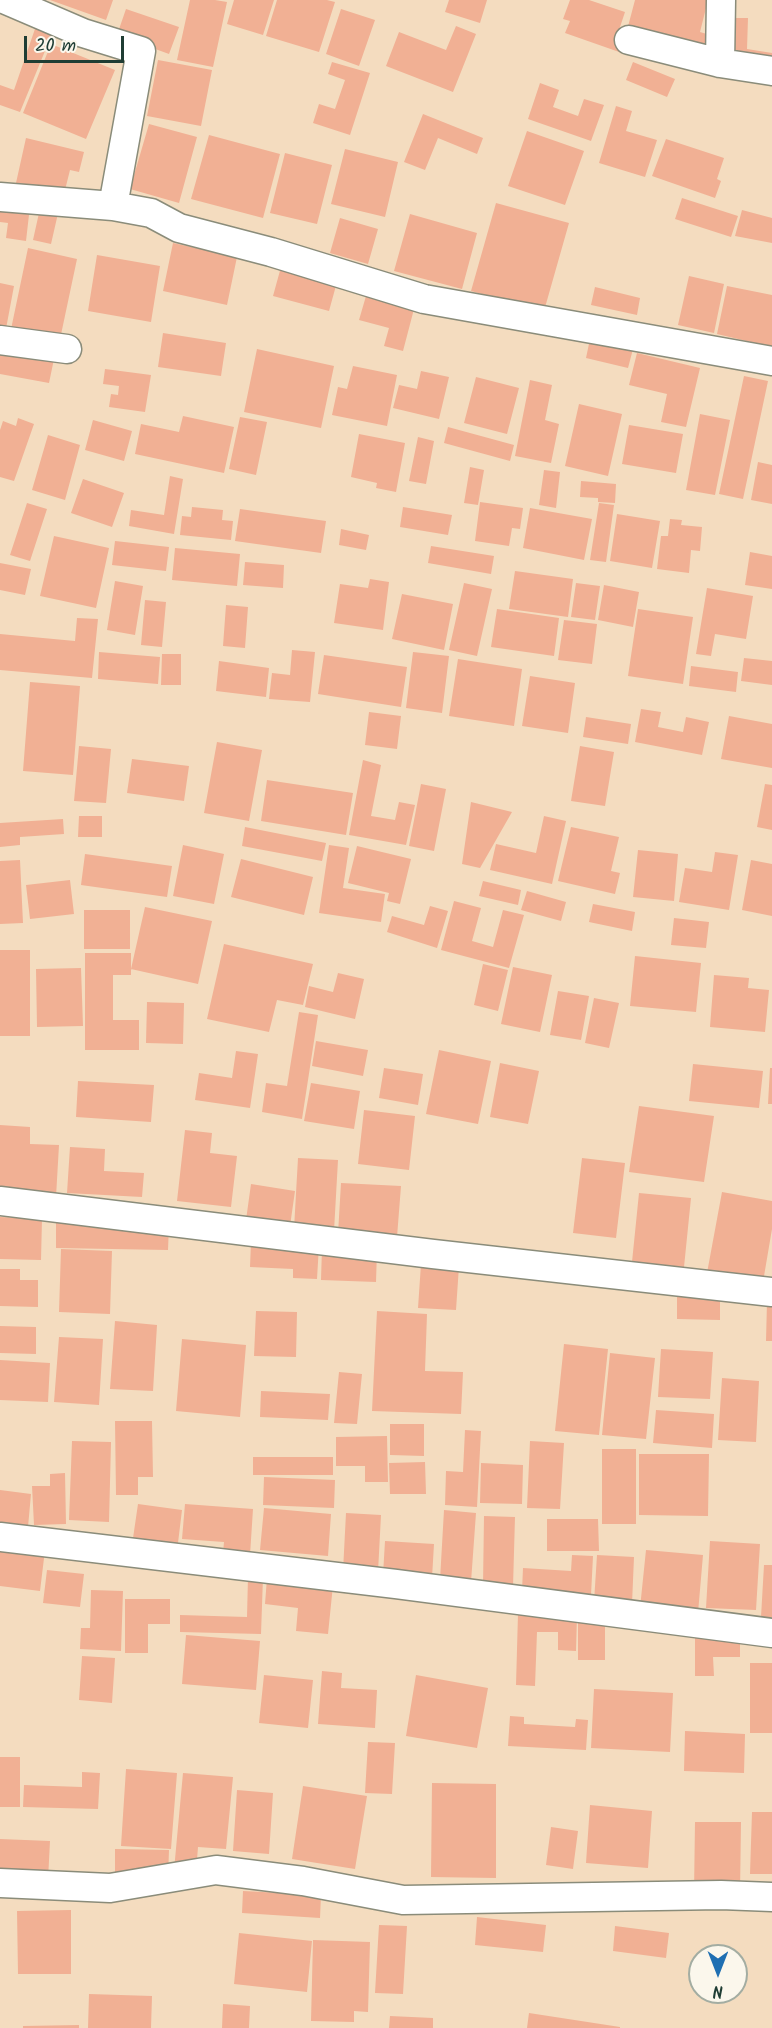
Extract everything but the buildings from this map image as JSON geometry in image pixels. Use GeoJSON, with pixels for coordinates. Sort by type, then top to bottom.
{"type":"FeatureCollection","features":[{"type":"Feature","properties":{"kind":"street"},"geometry":{"type":"LineString","coordinates":[[6,0],[83,33],[141,51],[113,206]]}},
{"type":"Feature","properties":{"kind":"street"},"geometry":{"type":"LineString","coordinates":[[720,63],[721,0]]}},
{"type":"Feature","properties":{"kind":"street"},"geometry":{"type":"LineString","coordinates":[[629,40],[720,63],[772,71]]}},
{"type":"Feature","properties":{"kind":"street"},"geometry":{"type":"LineString","coordinates":[[0,197],[113,206],[151,213],[179,228],[271,252],[424,299],[772,361]]}},
{"type":"Feature","properties":{"kind":"street"},"geometry":{"type":"LineString","coordinates":[[0,340],[67,349]]}},
{"type":"Feature","properties":{"kind":"street"},"geometry":{"type":"LineString","coordinates":[[0,1201],[433,1254],[772,1292]]}},
{"type":"Feature","properties":{"kind":"street"},"geometry":{"type":"LineString","coordinates":[[0,1537],[396,1584],[772,1634]]}},
{"type":"Feature","properties":{"kind":"street"},"geometry":{"type":"LineString","coordinates":[[0,1883],[110,1888],[216,1870],[303,1881],[403,1900],[721,1895],[772,1897]]}}]}
